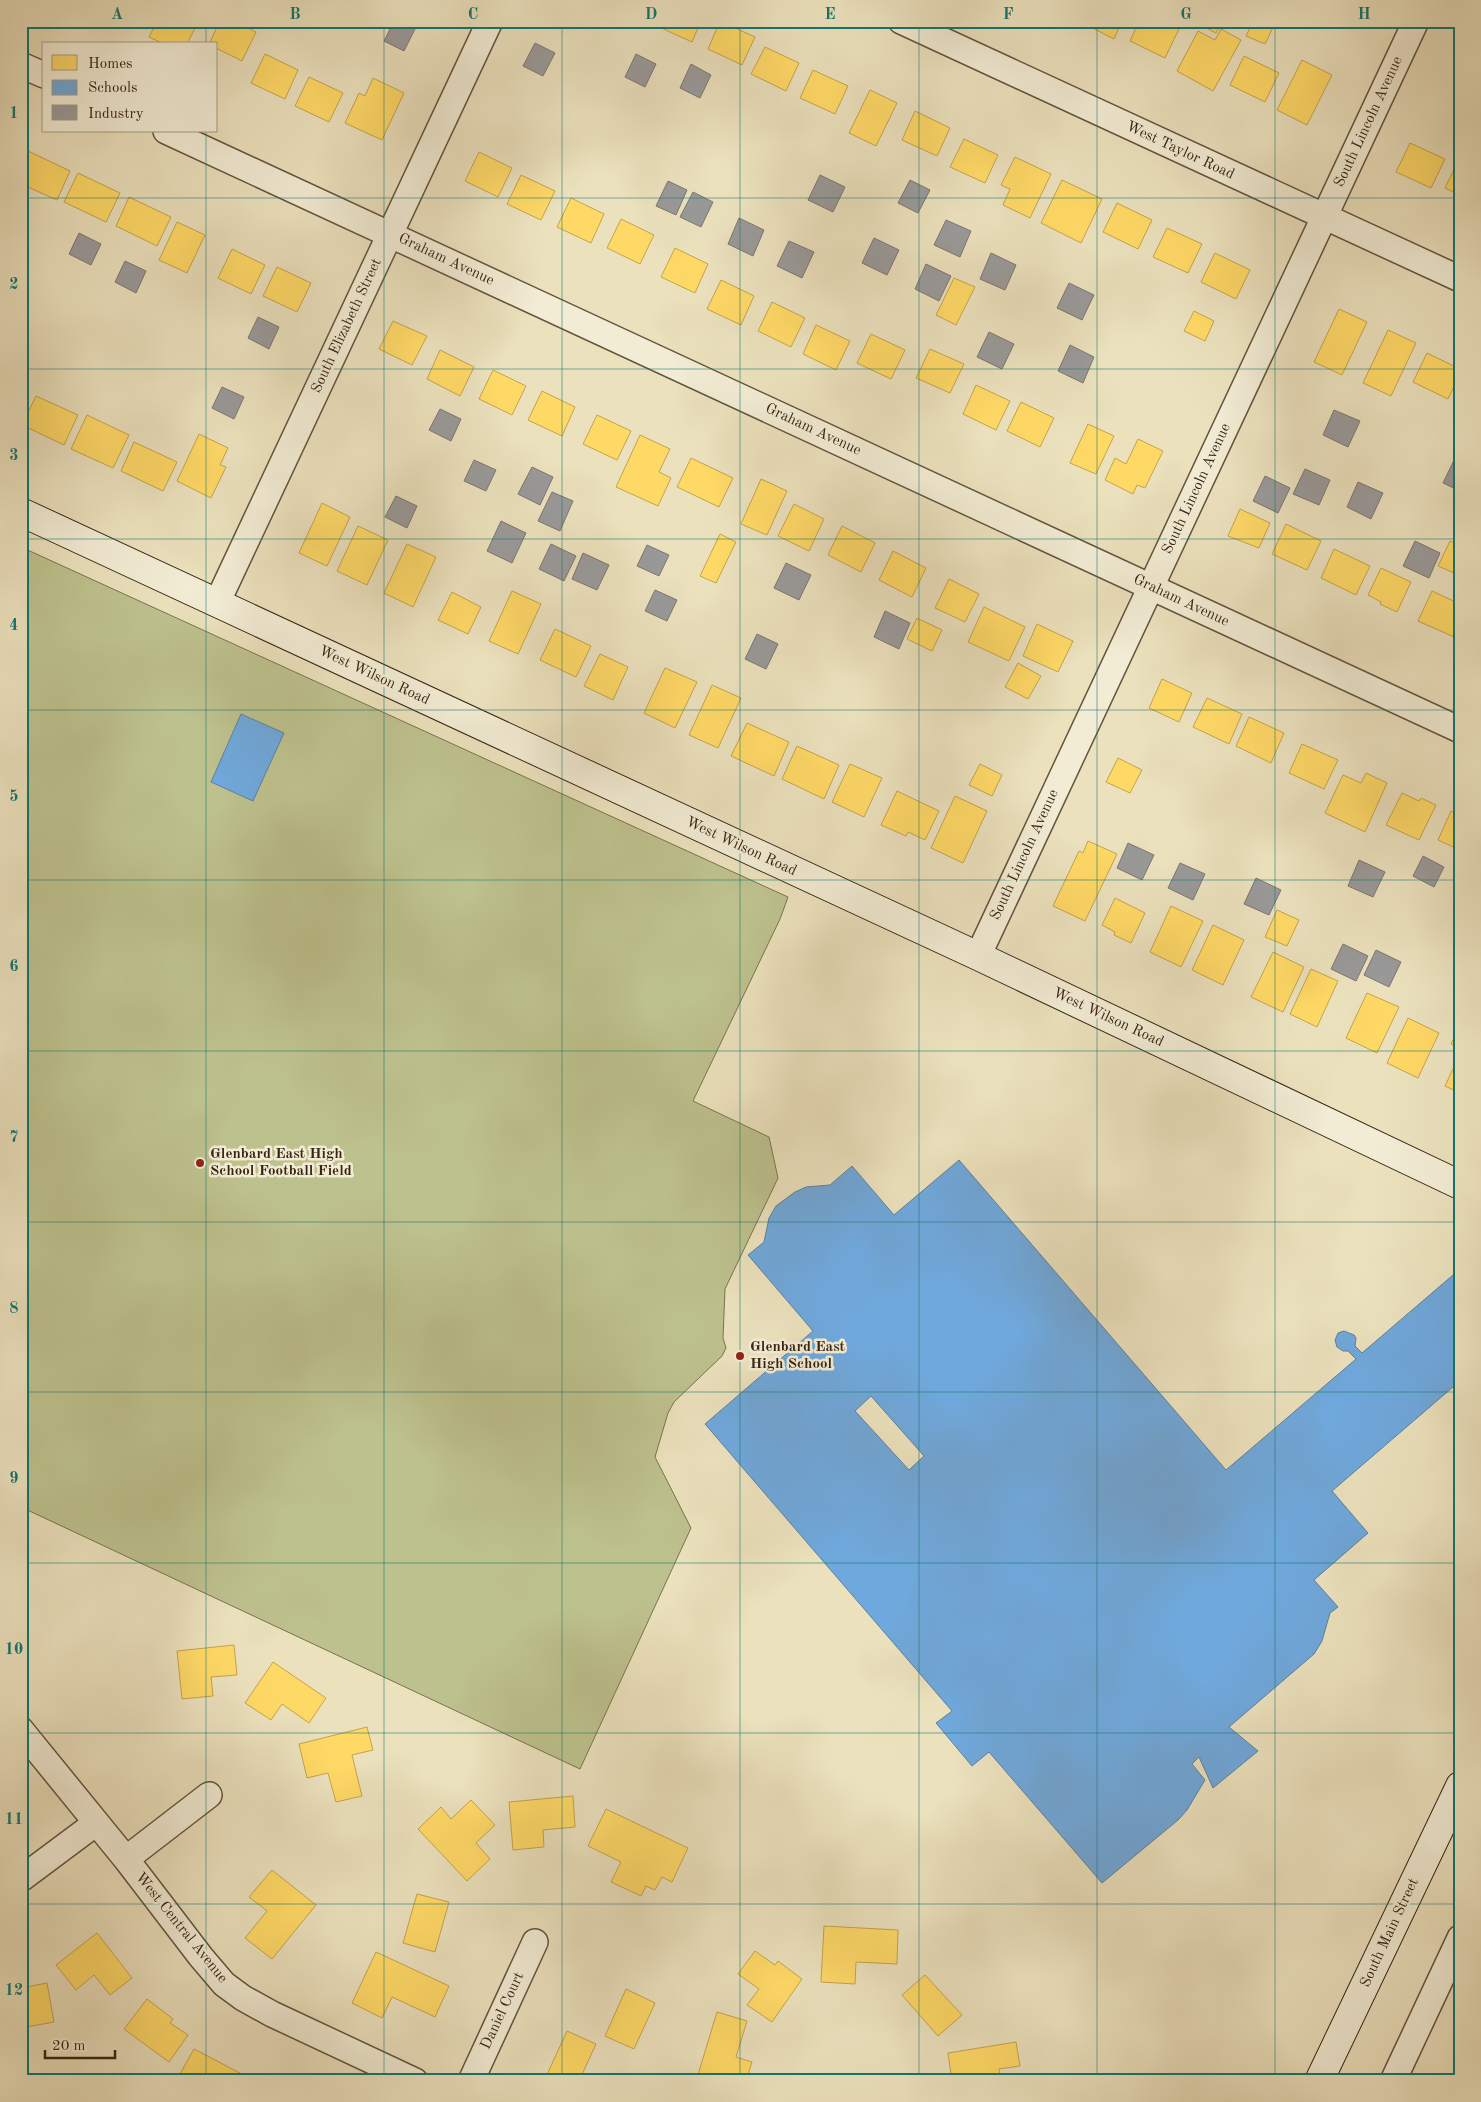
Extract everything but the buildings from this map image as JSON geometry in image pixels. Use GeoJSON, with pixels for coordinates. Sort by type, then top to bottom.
{"type":"FeatureCollection","features":[{"type":"Feature","properties":{"kind":"street","name":"South Elizabeth Street"},"geometry":{"type":"LineString","coordinates":[[217,604],[490,21]]}},
{"type":"Feature","properties":{"kind":"street","name":"West Taylor Road"},"geometry":{"type":"LineString","coordinates":[[902,21],[1460,279]]}},
{"type":"Feature","properties":{"kind":"street","name":"South Lincoln Avenue"},"geometry":{"type":"LineString","coordinates":[[978,956],[1416,21]]}},
{"type":"Feature","properties":{"kind":"street"},"geometry":{"type":"LineString","coordinates":[[21,65],[42,74]]}},
{"type":"Feature","properties":{"kind":"street","name":"Graham Avenue"},"geometry":{"type":"LineString","coordinates":[[168,132],[1460,730]]}},
{"type":"Feature","properties":{"kind":"street","name":"West Wilson Road"},"geometry":{"type":"LineString","coordinates":[[21,512],[978,956],[1460,1185]]}},
{"type":"Feature","properties":{"kind":"street","name":"West Central Avenue"},"geometry":{"type":"LineString","coordinates":[[21,1730],[126,1859],[201,1957],[230,1988],[243,1998],[272,2014],[415,2081]]}},
{"type":"Feature","properties":{"kind":"street","name":"South Main Street"},"geometry":{"type":"LineString","coordinates":[[1320,2081],[1460,1786]]}},
{"type":"Feature","properties":{"kind":"street"},"geometry":{"type":"LineString","coordinates":[[126,1859],[209,1795]]}},
{"type":"Feature","properties":{"kind":"street"},"geometry":{"type":"LineString","coordinates":[[21,1879],[96,1823]]}},
{"type":"Feature","properties":{"kind":"street"},"geometry":{"type":"LineString","coordinates":[[1393,2081],[1460,1938]]}},
{"type":"Feature","properties":{"kind":"street","name":"Daniel Court"},"geometry":{"type":"LineString","coordinates":[[471,2081],[535,1942]]}},
{"type":"Feature","properties":{"kind":"green space"},"geometry":{"type":"Polygon","coordinates":[[[21,547],[788,897],[780,919],[693,1101],[769,1137],[778,1178],[725,1289],[723,1338],[726,1348],[722,1356],[674,1402],[668,1413],[655,1457],[691,1528],[580,1769],[21,1507],[21,547]]]}},
{"type":"Feature","properties":{"kind":"place","name":"Glenbard East High School Football Field"},"geometry":{"type":"Point","coordinates":[200,1163]}},
{"type":"Feature","properties":{"kind":"place","name":"Glenbard East High School"},"geometry":{"type":"Point","coordinates":[740,1356]}}]}
